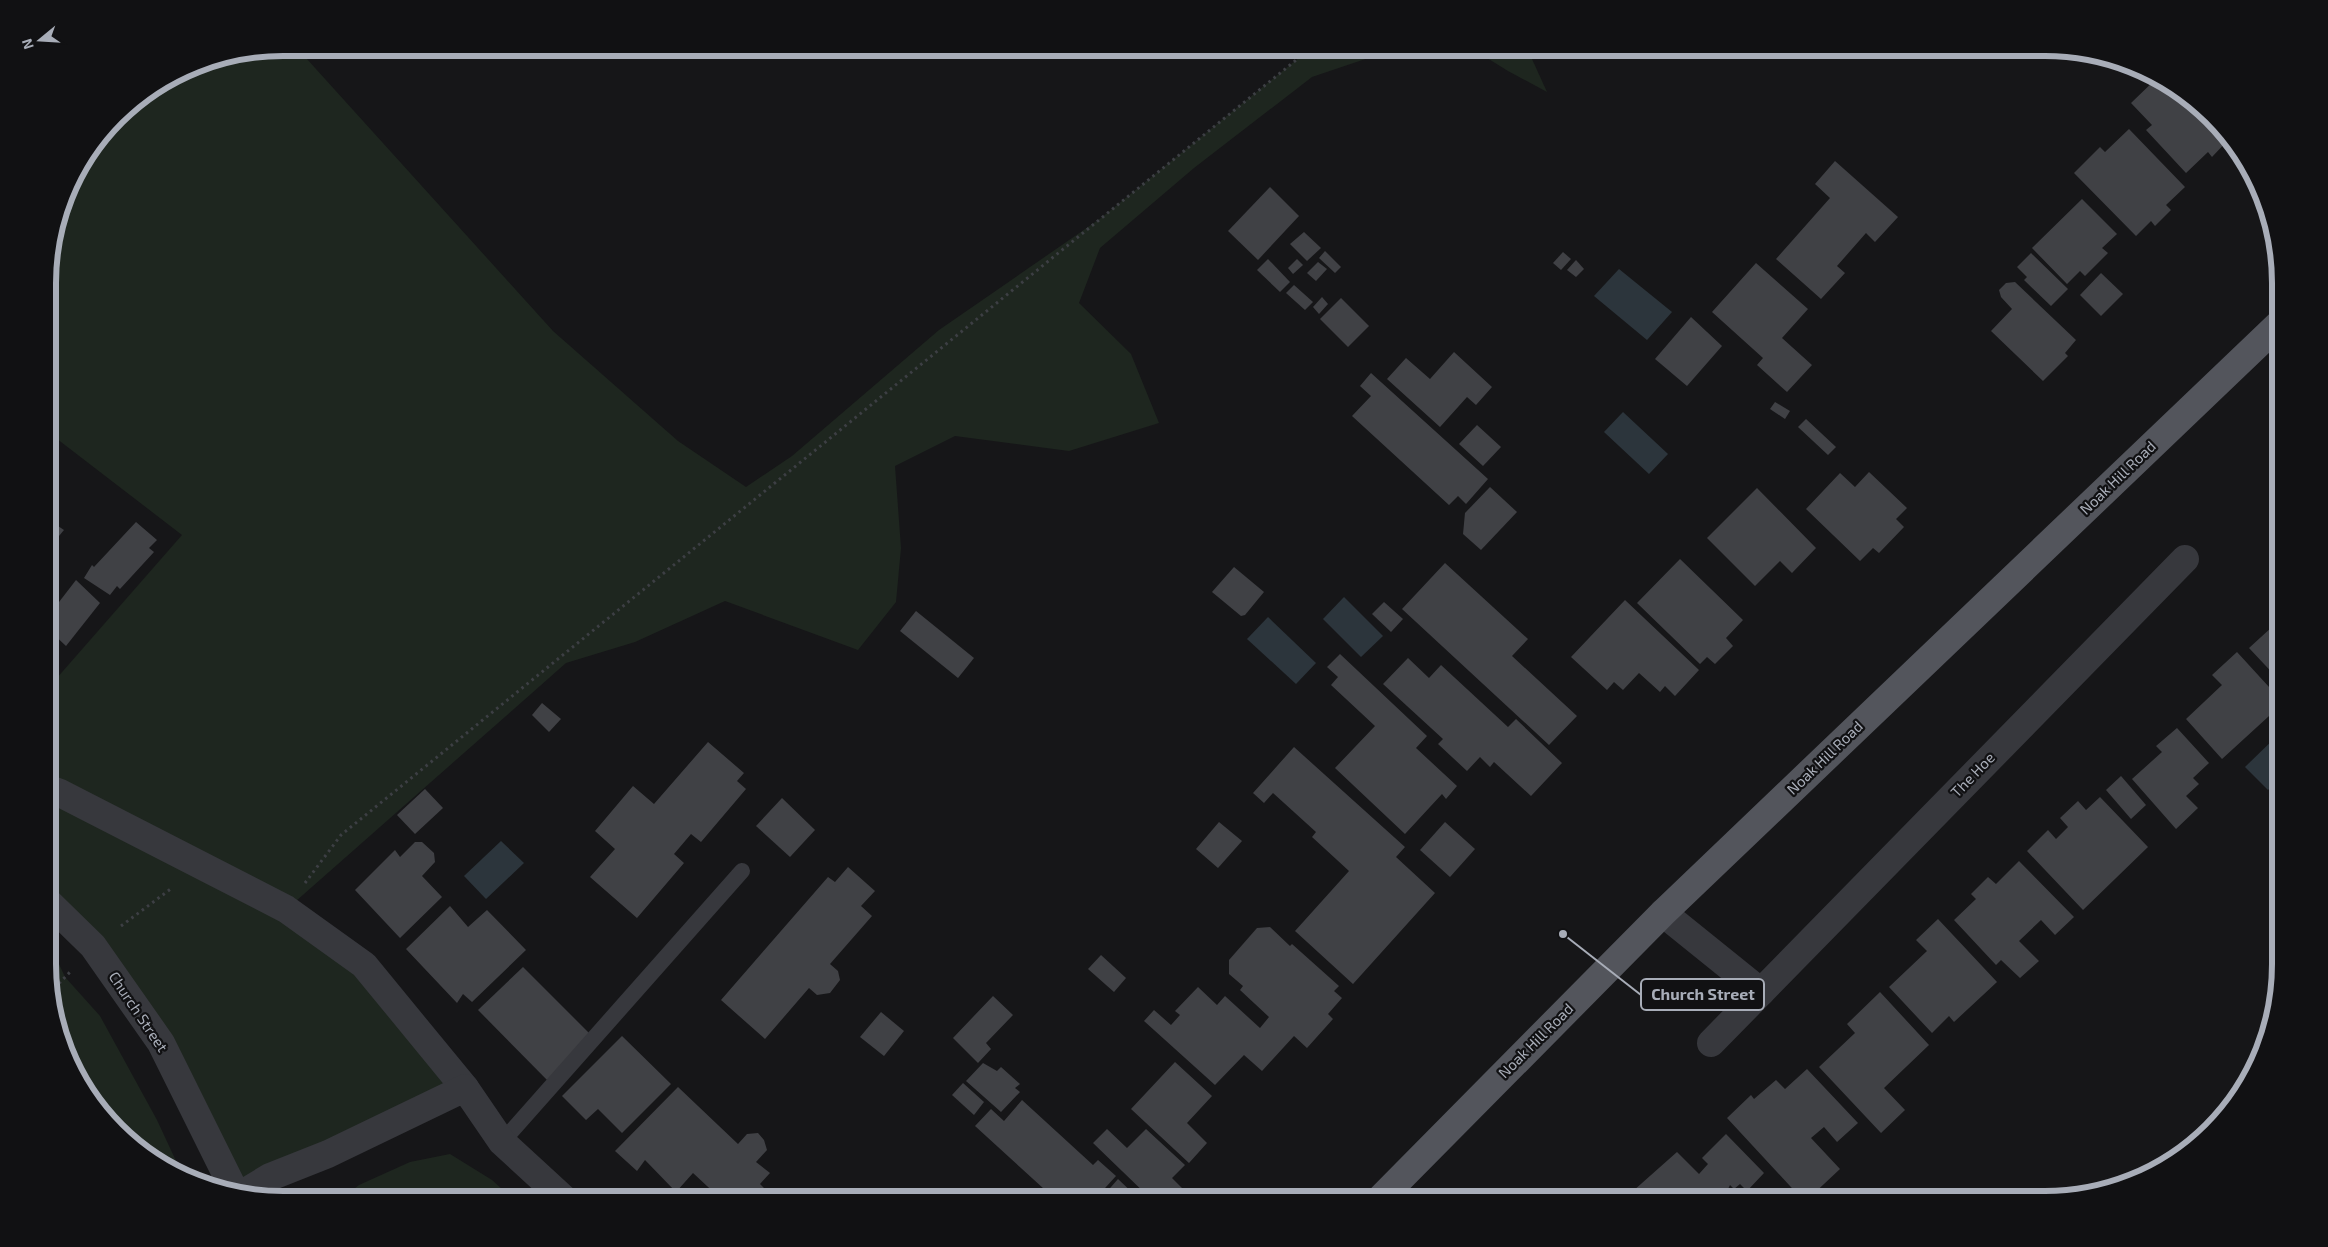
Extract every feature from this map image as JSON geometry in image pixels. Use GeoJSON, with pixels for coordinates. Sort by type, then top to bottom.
{"type":"FeatureCollection","features":[{"type":"Feature","properties":{"kind":"main road","name":"Noak Hill Road"},"geometry":{"type":"LineString","coordinates":[[1388,1191],[1663,913],[2272,331]]}},
{"type":"Feature","properties":{"kind":"street","name":"The Hoe"},"geometry":{"type":"LineString","coordinates":[[1711,1043],[2185,559]]}},
{"type":"Feature","properties":{"kind":"street"},"geometry":{"type":"LineString","coordinates":[[56,791],[286,909],[364,965],[465,1088],[502,1142],[555,1191]]}},
{"type":"Feature","properties":{"kind":"street","name":"Church Street"},"geometry":{"type":"LineString","coordinates":[[56,910],[93,946],[161,1043],[231,1184]]}},
{"type":"Feature","properties":{"kind":"street"},"geometry":{"type":"LineString","coordinates":[[1663,913],[1761,992]]}},
{"type":"Feature","properties":{"kind":"street"},"geometry":{"type":"LineString","coordinates":[[251,1188],[270,1177],[328,1154],[465,1088]]}},
{"type":"Feature","properties":{"kind":"lane"},"geometry":{"type":"LineString","coordinates":[[502,1142],[742,871]]}},
{"type":"Feature","properties":{"kind":"path"},"geometry":{"type":"LineString","coordinates":[[286,909],[341,835],[1301,56]]}},
{"type":"Feature","properties":{"kind":"shaded area"},"geometry":{"type":"Polygon","coordinates":[[[304,56],[553,331],[678,441],[746,487],[792,456],[939,330],[1101,218],[1301,56],[1374,56],[1312,77],[1194,168],[1100,248],[1079,303],[1131,354],[1159,423],[1069,451],[955,436],[895,466],[901,548],[896,602],[858,650],[725,601],[635,642],[566,663],[287,909],[364,965],[465,1088],[252,1189],[245,1187],[161,1043],[56,912],[56,679],[182,535],[56,438],[56,283],[58,254],[68,210],[94,157],[123,123],[145,103],[183,80],[210,68],[254,58],[304,56]]]}},
{"type":"Feature","properties":{"kind":"shaded area"},"geometry":{"type":"Polygon","coordinates":[[[1484,56],[1531,56],[1547,92],[1484,56]]]}},
{"type":"Feature","properties":{"kind":"shaded area"},"geometry":{"type":"Polygon","coordinates":[[[1619,269],[1672,312],[1647,340],[1594,296],[1619,269]]]}},
{"type":"Feature","properties":{"kind":"shaded area"},"geometry":{"type":"Polygon","coordinates":[[[1623,412],[1668,454],[1649,474],[1604,432],[1623,412]]]}},
{"type":"Feature","properties":{"kind":"shaded area"},"geometry":{"type":"Polygon","coordinates":[[[1344,597],[1383,636],[1361,657],[1323,619],[1344,597]]]}},
{"type":"Feature","properties":{"kind":"shaded area"},"geometry":{"type":"Polygon","coordinates":[[[1268,617],[1316,663],[1296,684],[1247,639],[1268,617]]]}},
{"type":"Feature","properties":{"kind":"shaded area"},"geometry":{"type":"Polygon","coordinates":[[[2272,741],[2272,786],[2268,790],[2245,767],[2272,741]]]}},
{"type":"Feature","properties":{"kind":"shaded area"},"geometry":{"type":"Polygon","coordinates":[[[501,841],[524,863],[486,899],[464,876],[501,841]]]}},
{"type":"Feature","properties":{"kind":"shaded area"},"geometry":{"type":"Polygon","coordinates":[[[56,961],[65,977],[100,1016],[157,1120],[177,1164],[145,1144],[123,1124],[94,1090],[68,1037],[58,993],[56,961]]]}},
{"type":"Feature","properties":{"kind":"shaded area"},"geometry":{"type":"Polygon","coordinates":[[[450,1154],[492,1180],[504,1191],[351,1191],[359,1185],[410,1162],[450,1154]]]}},
{"type":"Feature","properties":{"kind":"building"},"geometry":{"type":"Polygon","coordinates":[[[2151,83],[2183,103],[2224,144],[2212,157],[2208,152],[2186,173],[2146,130],[2152,125],[2131,103],[2151,83]]]}},
{"type":"Feature","properties":{"kind":"building"},"geometry":{"type":"Polygon","coordinates":[[[2129,129],[2185,187],[2166,205],[2171,210],[2155,226],[2151,221],[2136,236],[2074,173],[2100,147],[2105,152],[2129,129]]]}},
{"type":"Feature","properties":{"kind":"building"},"geometry":{"type":"Polygon","coordinates":[[[1835,161],[1898,217],[1875,242],[1866,233],[1837,266],[1845,273],[1821,299],[1776,259],[1830,198],[1815,184],[1835,161]]]}},
{"type":"Feature","properties":{"kind":"building"},"geometry":{"type":"Polygon","coordinates":[[[1270,187],[1299,216],[1258,260],[1228,231],[1270,187]]]}},
{"type":"Feature","properties":{"kind":"building"},"geometry":{"type":"Polygon","coordinates":[[[2082,199],[2117,234],[2102,248],[2108,253],[2085,276],[2080,271],[2067,284],[2032,248],[2082,199]]]}},
{"type":"Feature","properties":{"kind":"building"},"geometry":{"type":"Polygon","coordinates":[[[1304,232],[1321,248],[1307,261],[1290,244],[1304,232]]]}},
{"type":"Feature","properties":{"kind":"building"},"geometry":{"type":"Polygon","coordinates":[[[1325,251],[1341,267],[1335,273],[1319,258],[1325,251]]]}},
{"type":"Feature","properties":{"kind":"building"},"geometry":{"type":"Polygon","coordinates":[[[1563,252],[1571,259],[1561,270],[1553,263],[1563,252]]]}},
{"type":"Feature","properties":{"kind":"building"},"geometry":{"type":"Polygon","coordinates":[[[2031,253],[2068,289],[2051,306],[2024,280],[2027,277],[2017,267],[2031,253]]]}},
{"type":"Feature","properties":{"kind":"building"},"geometry":{"type":"Polygon","coordinates":[[[1268,259],[1290,282],[1280,292],[1257,270],[1268,259]]]}},
{"type":"Feature","properties":{"kind":"building"},"geometry":{"type":"Polygon","coordinates":[[[1297,259],[1303,265],[1293,274],[1288,268],[1297,259]]]}},
{"type":"Feature","properties":{"kind":"building"},"geometry":{"type":"Polygon","coordinates":[[[1576,260],[1584,269],[1576,277],[1567,270],[1576,260]]]}},
{"type":"Feature","properties":{"kind":"building"},"geometry":{"type":"Polygon","coordinates":[[[1318,262],[1327,269],[1316,281],[1307,273],[1318,262]]]}},
{"type":"Feature","properties":{"kind":"building"},"geometry":{"type":"Polygon","coordinates":[[[1756,263],[1808,309],[1782,338],[1812,365],[1787,392],[1757,365],[1763,358],[1712,312],[1756,263]]]}},
{"type":"Feature","properties":{"kind":"building"},"geometry":{"type":"Polygon","coordinates":[[[2101,273],[2123,294],[2101,316],[2080,295],[2101,273]]]}},
{"type":"Feature","properties":{"kind":"building"},"geometry":{"type":"Polygon","coordinates":[[[2015,282],[2076,340],[2065,353],[2068,356],[2043,381],[1991,331],[2012,309],[2001,297],[1999,290],[2006,283],[2015,282]]]}},
{"type":"Feature","properties":{"kind":"building"},"geometry":{"type":"Polygon","coordinates":[[[1294,285],[1313,302],[1305,310],[1286,293],[1294,285]]]}},
{"type":"Feature","properties":{"kind":"building"},"geometry":{"type":"Polygon","coordinates":[[[1322,297],[1328,304],[1319,314],[1313,307],[1322,297]]]}},
{"type":"Feature","properties":{"kind":"building"},"geometry":{"type":"Polygon","coordinates":[[[1341,298],[1369,326],[1348,347],[1320,319],[1341,298]]]}},
{"type":"Feature","properties":{"kind":"building"},"geometry":{"type":"Polygon","coordinates":[[[1691,317],[1722,346],[1687,386],[1655,359],[1691,317]]]}},
{"type":"Feature","properties":{"kind":"building"},"geometry":{"type":"Polygon","coordinates":[[[1454,352],[1492,387],[1476,405],[1467,397],[1440,427],[1387,379],[1406,358],[1430,379],[1454,352]]]}},
{"type":"Feature","properties":{"kind":"building"},"geometry":{"type":"Polygon","coordinates":[[[1371,373],[1488,479],[1466,504],[1458,496],[1449,505],[1352,416],[1371,396],[1360,386],[1371,373]]]}},
{"type":"Feature","properties":{"kind":"building"},"geometry":{"type":"Polygon","coordinates":[[[1775,402],[1790,411],[1785,419],[1770,409],[1775,402]]]}},
{"type":"Feature","properties":{"kind":"building"},"geometry":{"type":"Polygon","coordinates":[[[1806,419],[1836,447],[1828,455],[1798,427],[1806,419]]]}},
{"type":"Feature","properties":{"kind":"building"},"geometry":{"type":"Polygon","coordinates":[[[1477,425],[1501,447],[1483,466],[1459,444],[1477,425]]]}},
{"type":"Feature","properties":{"kind":"building"},"geometry":{"type":"Polygon","coordinates":[[[1869,472],[1907,508],[1896,519],[1904,527],[1879,553],[1873,548],[1860,561],[1806,509],[1840,473],[1855,487],[1869,472]]]}},
{"type":"Feature","properties":{"kind":"building"},"geometry":{"type":"Polygon","coordinates":[[[1490,487],[1517,512],[1481,550],[1463,534],[1465,513],[1490,487]]]}},
{"type":"Feature","properties":{"kind":"building"},"geometry":{"type":"Polygon","coordinates":[[[1757,488],[1816,548],[1792,573],[1780,561],[1755,586],[1707,538],[1757,488]]]}},
{"type":"Feature","properties":{"kind":"building"},"geometry":{"type":"Polygon","coordinates":[[[136,522],[157,540],[149,548],[154,552],[120,589],[117,586],[110,595],[84,578],[92,565],[94,567],[136,522]]]}},
{"type":"Feature","properties":{"kind":"building"},"geometry":{"type":"Polygon","coordinates":[[[56,525],[64,530],[56,540],[56,525]]]}},
{"type":"Feature","properties":{"kind":"building"},"geometry":{"type":"Polygon","coordinates":[[[1680,559],[1743,620],[1726,638],[1733,646],[1715,664],[1707,657],[1700,664],[1637,603],[1680,559]]]}},
{"type":"Feature","properties":{"kind":"building"},"geometry":{"type":"Polygon","coordinates":[[[1445,563],[1528,639],[1512,656],[1577,716],[1549,745],[1402,609],[1445,563]]]}},
{"type":"Feature","properties":{"kind":"building"},"geometry":{"type":"Polygon","coordinates":[[[1234,567],[1264,592],[1245,615],[1241,616],[1212,592],[1234,567]]]}},
{"type":"Feature","properties":{"kind":"building"},"geometry":{"type":"Polygon","coordinates":[[[76,580],[100,603],[66,646],[56,637],[56,606],[76,580]]]}},
{"type":"Feature","properties":{"kind":"building"},"geometry":{"type":"Polygon","coordinates":[[[1625,600],[1699,670],[1675,696],[1665,686],[1660,692],[1639,673],[1623,690],[1614,682],[1607,690],[1571,657],[1625,600]]]}},
{"type":"Feature","properties":{"kind":"building"},"geometry":{"type":"Polygon","coordinates":[[[1384,602],[1403,619],[1391,632],[1372,614],[1384,602]]]}},
{"type":"Feature","properties":{"kind":"building"},"geometry":{"type":"Polygon","coordinates":[[[916,611],[974,658],[958,678],[900,631],[916,611]]]}},
{"type":"Feature","properties":{"kind":"building"},"geometry":{"type":"Polygon","coordinates":[[[2272,627],[2272,672],[2249,648],[2272,627]]]}},
{"type":"Feature","properties":{"kind":"building"},"geometry":{"type":"Polygon","coordinates":[[[2237,652],[2272,690],[2272,713],[2222,759],[2186,719],[2222,685],[2212,675],[2237,652]]]}},
{"type":"Feature","properties":{"kind":"building"},"geometry":{"type":"Polygon","coordinates":[[[1340,654],[1427,736],[1416,748],[1457,786],[1446,799],[1442,794],[1405,834],[1335,768],[1375,726],[1331,685],[1338,677],[1327,667],[1340,654]]]}},
{"type":"Feature","properties":{"kind":"building"},"geometry":{"type":"Polygon","coordinates":[[[1408,658],[1429,678],[1441,665],[1508,727],[1516,719],[1562,763],[1531,796],[1494,762],[1490,767],[1480,757],[1467,771],[1438,744],[1443,739],[1383,684],[1408,658]]]}},
{"type":"Feature","properties":{"kind":"building"},"geometry":{"type":"Polygon","coordinates":[[[542,703],[561,719],[549,732],[532,715],[542,703]]]}},
{"type":"Feature","properties":{"kind":"building"},"geometry":{"type":"Polygon","coordinates":[[[2177,728],[2209,763],[2193,778],[2199,784],[2186,796],[2198,808],[2176,829],[2132,779],[2162,752],[2156,746],[2177,728]]]}},
{"type":"Feature","properties":{"kind":"building"},"geometry":{"type":"Polygon","coordinates":[[[708,742],[744,773],[737,781],[746,789],[701,842],[691,834],[674,854],[684,863],[637,918],[590,877],[615,849],[595,831],[633,786],[654,804],[708,742]]]}},
{"type":"Feature","properties":{"kind":"building"},"geometry":{"type":"Polygon","coordinates":[[[1294,747],[1405,847],[1396,857],[1435,893],[1353,984],[1295,931],[1349,871],[1312,837],[1316,832],[1273,793],[1264,803],[1253,793],[1294,747]]]}},
{"type":"Feature","properties":{"kind":"building"},"geometry":{"type":"Polygon","coordinates":[[[2121,776],[2146,805],[2131,819],[2106,790],[2121,776]]]}},
{"type":"Feature","properties":{"kind":"building"},"geometry":{"type":"Polygon","coordinates":[[[425,789],[443,808],[415,834],[397,815],[425,789]]]}},
{"type":"Feature","properties":{"kind":"building"},"geometry":{"type":"Polygon","coordinates":[[[2100,797],[2148,847],[2083,910],[2027,851],[2048,830],[2056,839],[2068,827],[2060,818],[2078,801],[2086,810],[2100,797]]]}},
{"type":"Feature","properties":{"kind":"building"},"geometry":{"type":"Polygon","coordinates":[[[782,798],[815,830],[790,857],[756,826],[782,798]]]}},
{"type":"Feature","properties":{"kind":"building"},"geometry":{"type":"Polygon","coordinates":[[[1219,822],[1242,841],[1218,868],[1196,849],[1219,822]]]}},
{"type":"Feature","properties":{"kind":"building"},"geometry":{"type":"Polygon","coordinates":[[[1445,822],[1475,849],[1450,877],[1420,850],[1445,822]]]}},
{"type":"Feature","properties":{"kind":"building"},"geometry":{"type":"Polygon","coordinates":[[[415,842],[422,842],[434,853],[435,862],[422,876],[442,897],[400,938],[355,890],[395,850],[400,857],[415,842]]]}},
{"type":"Feature","properties":{"kind":"building"},"geometry":{"type":"Polygon","coordinates":[[[2019,861],[2074,917],[2055,935],[2041,920],[2019,941],[2039,961],[2020,978],[2001,960],[1996,965],[1954,920],[1976,899],[1971,894],[1988,877],[1996,884],[2019,861]]]}},
{"type":"Feature","properties":{"kind":"building"},"geometry":{"type":"Polygon","coordinates":[[[848,867],[875,891],[861,906],[872,916],[830,964],[838,971],[840,980],[830,993],[817,995],[809,988],[765,1039],[721,1000],[828,877],[835,882],[848,867]]]}},
{"type":"Feature","properties":{"kind":"building"},"geometry":{"type":"Polygon","coordinates":[[[450,906],[468,927],[487,910],[526,950],[472,1002],[463,994],[457,1003],[406,949],[450,906]]]}},
{"type":"Feature","properties":{"kind":"building"},"geometry":{"type":"Polygon","coordinates":[[[1938,919],[1997,982],[1954,1022],[1949,1016],[1932,1033],[1889,987],[1927,951],[1916,940],[1938,919]]]}},
{"type":"Feature","properties":{"kind":"building"},"geometry":{"type":"Polygon","coordinates":[[[1270,927],[1339,986],[1334,991],[1342,998],[1328,1014],[1333,1019],[1307,1048],[1294,1036],[1262,1071],[1244,1055],[1215,1085],[1144,1021],[1154,1010],[1171,1025],[1180,1015],[1175,1011],[1198,987],[1217,1005],[1225,996],[1260,1028],[1269,1017],[1240,990],[1243,986],[1229,974],[1229,960],[1257,928],[1270,927]]]}},
{"type":"Feature","properties":{"kind":"building"},"geometry":{"type":"Polygon","coordinates":[[[1101,955],[1126,978],[1114,992],[1088,969],[1101,955]]]}},
{"type":"Feature","properties":{"kind":"building"},"geometry":{"type":"Polygon","coordinates":[[[523,967],[592,1036],[550,1083],[478,1010],[523,967]]]}},
{"type":"Feature","properties":{"kind":"building"},"geometry":{"type":"Polygon","coordinates":[[[1880,992],[1929,1045],[1884,1088],[1905,1110],[1881,1133],[1819,1067],[1855,1033],[1847,1024],[1880,992]]]}},
{"type":"Feature","properties":{"kind":"building"},"geometry":{"type":"Polygon","coordinates":[[[993,996],[1013,1015],[986,1043],[991,1049],[978,1063],[953,1038],[993,996]]]}},
{"type":"Feature","properties":{"kind":"building"},"geometry":{"type":"Polygon","coordinates":[[[881,1012],[904,1031],[884,1056],[860,1037],[881,1012]]]}},
{"type":"Feature","properties":{"kind":"building"},"geometry":{"type":"Polygon","coordinates":[[[622,1036],[671,1084],[622,1133],[598,1109],[586,1120],[562,1096],[622,1036]]]}},
{"type":"Feature","properties":{"kind":"building"},"geometry":{"type":"Polygon","coordinates":[[[1175,1062],[1212,1096],[1187,1123],[1207,1143],[1189,1163],[1131,1109],[1175,1062]]]}},
{"type":"Feature","properties":{"kind":"building"},"geometry":{"type":"Polygon","coordinates":[[[983,1063],[997,1071],[1001,1067],[1020,1084],[1015,1088],[1020,1092],[1001,1112],[966,1081],[983,1063]]]}},
{"type":"Feature","properties":{"kind":"building"},"geometry":{"type":"Polygon","coordinates":[[[1807,1069],[1858,1123],[1837,1142],[1824,1127],[1811,1138],[1840,1169],[1817,1191],[1795,1191],[1727,1118],[1751,1095],[1754,1099],[1776,1080],[1785,1089],[1807,1069]]]}},
{"type":"Feature","properties":{"kind":"building"},"geometry":{"type":"Polygon","coordinates":[[[963,1083],[984,1102],[974,1115],[952,1095],[963,1083]]]}},
{"type":"Feature","properties":{"kind":"building"},"geometry":{"type":"Polygon","coordinates":[[[678,1087],[738,1144],[747,1134],[758,1133],[764,1140],[767,1150],[756,1162],[770,1173],[760,1184],[767,1191],[712,1191],[693,1173],[675,1191],[645,1160],[637,1171],[615,1151],[678,1087]]]}},
{"type":"Feature","properties":{"kind":"building"},"geometry":{"type":"Polygon","coordinates":[[[1022,1100],[1093,1165],[1098,1160],[1116,1176],[1102,1191],[1046,1191],[975,1126],[991,1109],[1004,1121],[1022,1100]]]}},
{"type":"Feature","properties":{"kind":"building"},"geometry":{"type":"Polygon","coordinates":[[[1107,1129],[1127,1148],[1146,1129],[1185,1165],[1172,1178],[1184,1190],[1143,1191],[1093,1143],[1107,1129]]]}},
{"type":"Feature","properties":{"kind":"building"},"geometry":{"type":"Polygon","coordinates":[[[1726,1134],[1764,1173],[1747,1191],[1740,1184],[1734,1189],[1730,1185],[1728,1189],[1730,1191],[1633,1191],[1677,1152],[1699,1174],[1708,1164],[1702,1158],[1726,1134]]]}},
{"type":"Feature","properties":{"kind":"building"},"geometry":{"type":"Polygon","coordinates":[[[1118,1179],[1131,1191],[1108,1191],[1118,1179]]]}},
{"type":"Feature","properties":{"kind":"place","name":"Church Street"},"geometry":{"type":"Point","coordinates":[1563,934]}}]}
